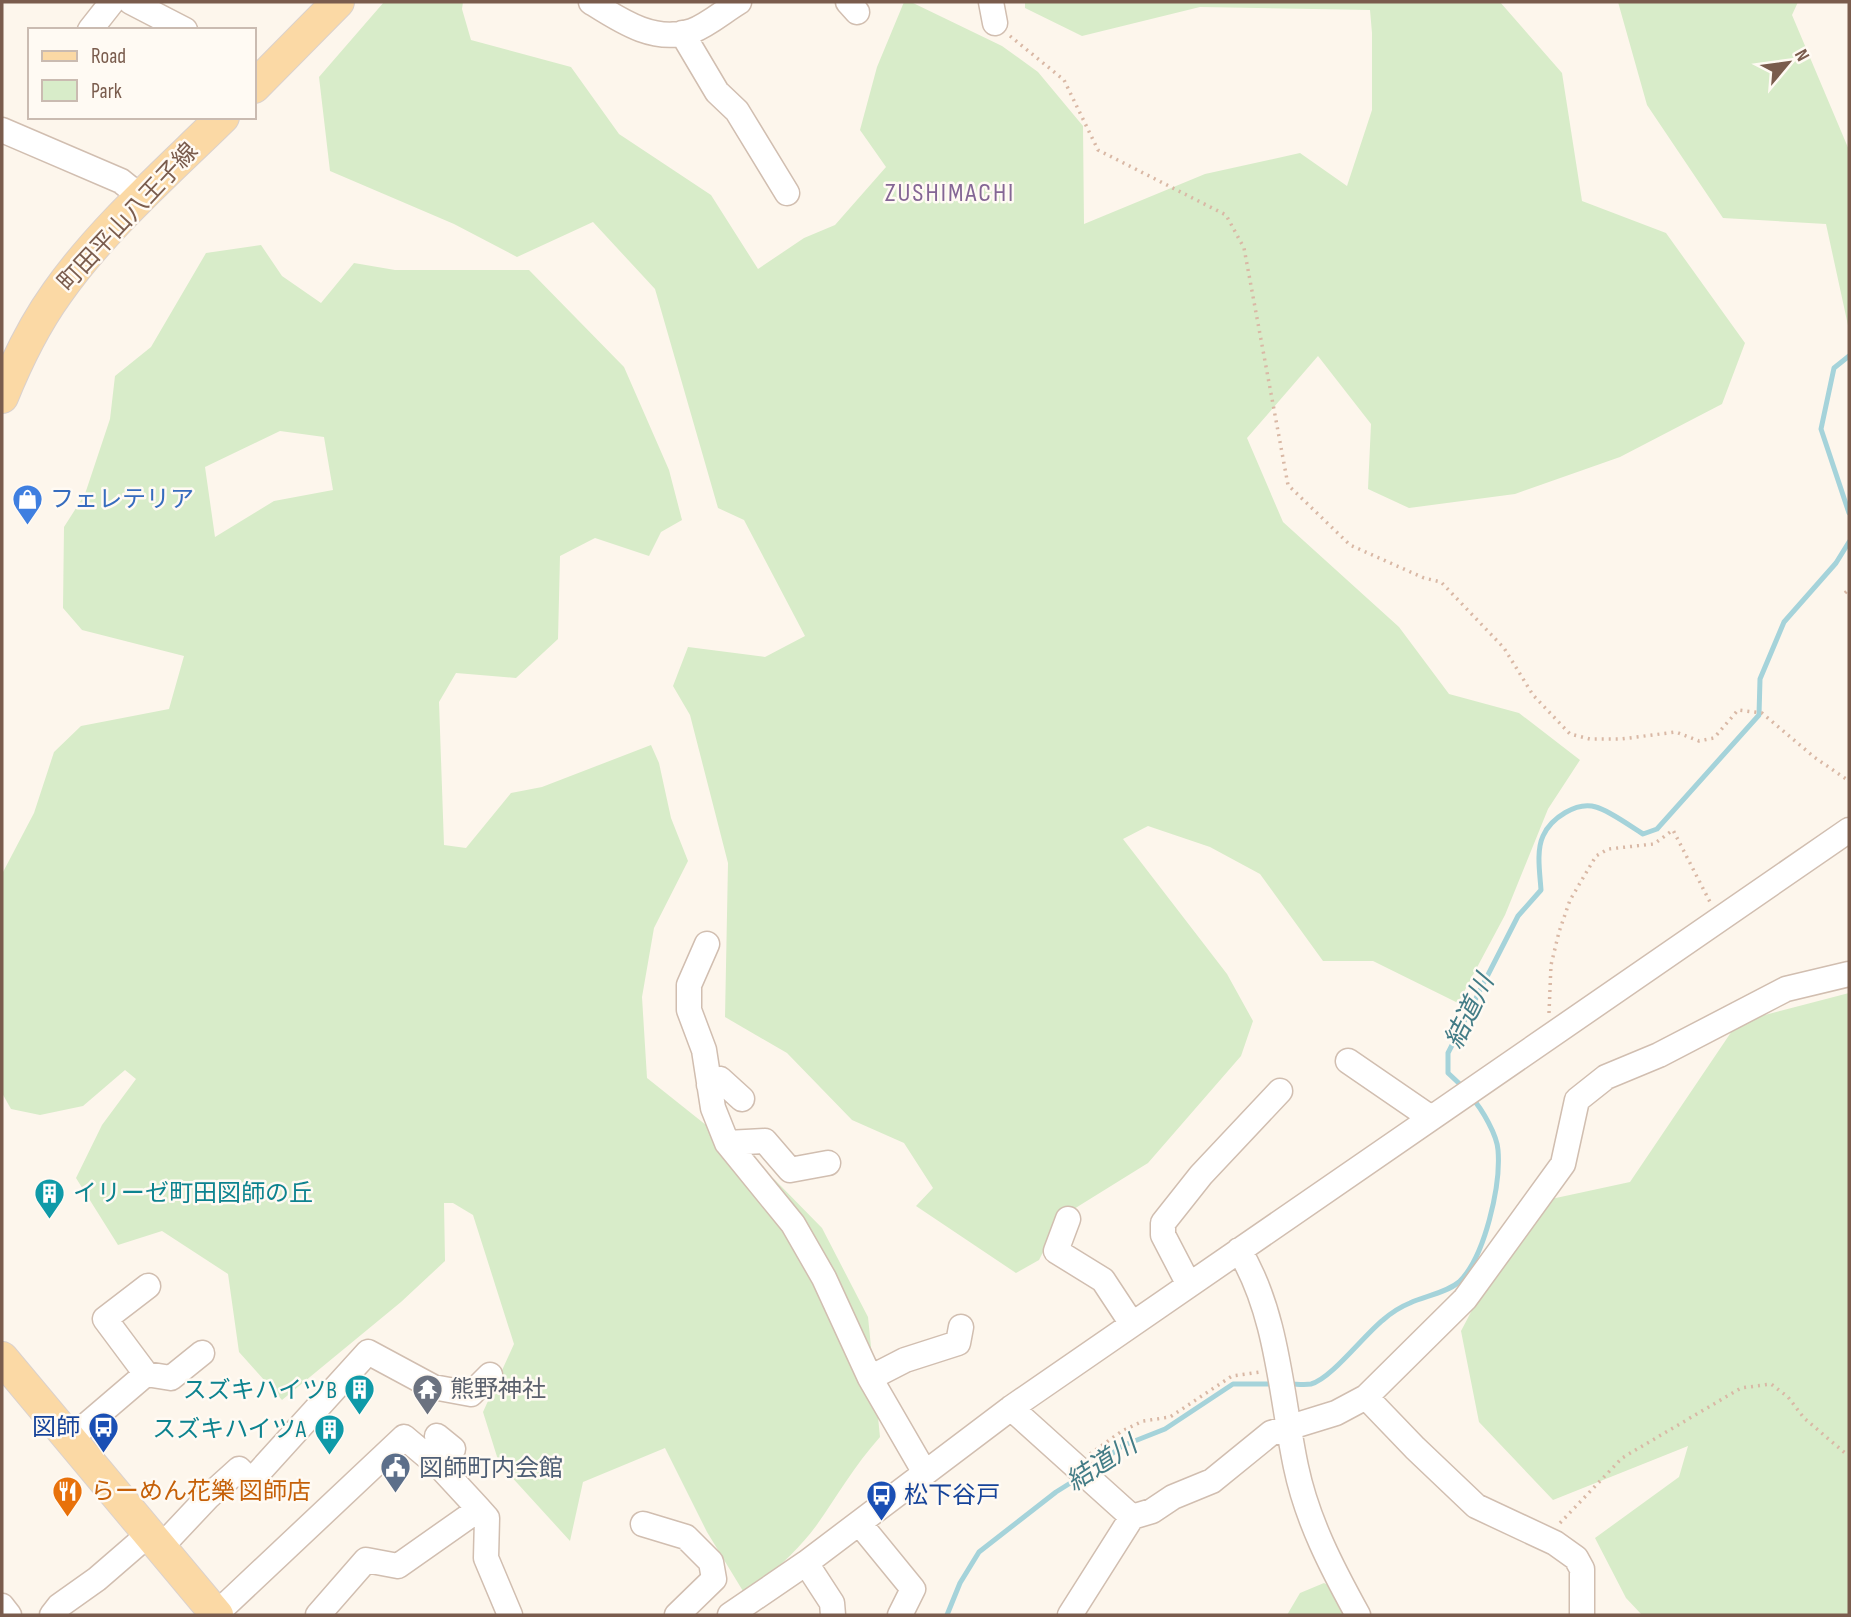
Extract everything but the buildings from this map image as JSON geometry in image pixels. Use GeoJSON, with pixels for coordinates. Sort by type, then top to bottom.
{"type":"FeatureCollection","features":[{"type":"Feature","properties":{"kind":"main road"},"geometry":{"type":"LineString","coordinates":[[256,85],[322,8]]}},
{"type":"Feature","properties":{"kind":"main road","name":"町田平山八王子線"},"geometry":{"type":"LineString","coordinates":[[2,397],[27,340],[76,268],[221,119]]}},
{"type":"Feature","properties":{"kind":"main road"},"geometry":{"type":"LineString","coordinates":[[4,1365],[70,1439],[213,1614]]}},
{"type":"Feature","properties":{"kind":"street"},"geometry":{"type":"LineString","coordinates":[[591,2],[626,25],[664,35],[693,31],[739,2]]}},
{"type":"Feature","properties":{"kind":"street"},"geometry":{"type":"LineString","coordinates":[[93,28],[129,3],[180,28]]}},
{"type":"Feature","properties":{"kind":"street"},"geometry":{"type":"LineString","coordinates":[[682,33],[717,92],[737,111],[787,193]]}},
{"type":"Feature","properties":{"kind":"street"},"geometry":{"type":"LineString","coordinates":[[2,131],[121,181],[142,198]]}},
{"type":"Feature","properties":{"kind":"street"},"geometry":{"type":"LineString","coordinates":[[730,1615],[806,1563],[1011,1408],[1849,830]]}},
{"type":"Feature","properties":{"kind":"street"},"geometry":{"type":"LineString","coordinates":[[707,944],[689,985],[689,1010],[704,1050],[704,1087],[727,1143],[793,1224],[824,1278],[870,1378],[925,1473]]}},
{"type":"Feature","properties":{"kind":"street"},"geometry":{"type":"LineString","coordinates":[[1070,1615],[1132,1517],[1152,1511],[1173,1497],[1212,1481],[1272,1433],[1336,1413],[1366,1397],[1465,1299],[1563,1164],[1577,1100],[1606,1077],[1659,1055],[1786,989],[1849,974]]}},
{"type":"Feature","properties":{"kind":"street"},"geometry":{"type":"LineString","coordinates":[[1349,1061],[1431,1118]]}},
{"type":"Feature","properties":{"kind":"street"},"geometry":{"type":"LineString","coordinates":[[704,1087],[720,1079],[742,1099]]}},
{"type":"Feature","properties":{"kind":"street"},"geometry":{"type":"LineString","coordinates":[[1189,1285],[1163,1235],[1163,1223],[1201,1174],[1280,1091]]}},
{"type":"Feature","properties":{"kind":"street"},"geometry":{"type":"LineString","coordinates":[[727,1143],[765,1141],[790,1170],[828,1163]]}},
{"type":"Feature","properties":{"kind":"street"},"geometry":{"type":"LineString","coordinates":[[1068,1219],[1055,1251],[1103,1280],[1132,1324]]}},
{"type":"Feature","properties":{"kind":"street"},"geometry":{"type":"LineString","coordinates":[[1239,1251],[1254,1277],[1261,1297],[1296,1468],[1307,1508],[1323,1550],[1358,1615]]}},
{"type":"Feature","properties":{"kind":"street"},"geometry":{"type":"LineString","coordinates":[[148,1286],[105,1319],[146,1374],[171,1378],[202,1353]]}},
{"type":"Feature","properties":{"kind":"street"},"geometry":{"type":"LineString","coordinates":[[870,1378],[905,1360],[958,1343],[961,1327]]}},
{"type":"Feature","properties":{"kind":"street"},"geometry":{"type":"LineString","coordinates":[[52,1615],[59,1606],[155,1541],[239,1469],[251,1481],[368,1352],[433,1387],[471,1394],[490,1375]]}},
{"type":"Feature","properties":{"kind":"street"},"geometry":{"type":"LineString","coordinates":[[70,1439],[146,1374]]}},
{"type":"Feature","properties":{"kind":"street"},"geometry":{"type":"LineString","coordinates":[[1366,1397],[1476,1506],[1546,1539],[1576,1558],[1582,1569],[1583,1615]]}},
{"type":"Feature","properties":{"kind":"street"},"geometry":{"type":"LineString","coordinates":[[1011,1408],[1132,1517]]}},
{"type":"Feature","properties":{"kind":"street"},"geometry":{"type":"LineString","coordinates":[[436,1436],[453,1450],[437,1465]]}},
{"type":"Feature","properties":{"kind":"street"},"geometry":{"type":"LineString","coordinates":[[213,1614],[404,1437],[437,1465],[487,1518],[486,1558],[510,1615]]}},
{"type":"Feature","properties":{"kind":"street"},"geometry":{"type":"LineString","coordinates":[[318,1615],[366,1560],[398,1566],[479,1509]]}},
{"type":"Feature","properties":{"kind":"street"},"geometry":{"type":"LineString","coordinates":[[859,1523],[913,1589],[900,1615]]}},
{"type":"Feature","properties":{"kind":"street"},"geometry":{"type":"LineString","coordinates":[[643,1524],[686,1537],[711,1562],[715,1579],[677,1615]]}},
{"type":"Feature","properties":{"kind":"street"},"geometry":{"type":"LineString","coordinates":[[806,1563],[832,1603],[833,1615]]}},
{"type":"Feature","properties":{"kind":"street"},"geometry":{"type":"LineString","coordinates":[[2,1606],[9,1615]]}},
{"type":"Feature","properties":{"kind":"path"},"geometry":{"type":"LineString","coordinates":[[993,12],[1064,80],[1098,150],[1226,215],[1244,248],[1288,485],[1350,545],[1424,578],[1441,582],[1504,648],[1533,695],[1570,734],[1590,739],[1621,739],[1676,732],[1699,741],[1714,738],[1738,710],[1747,710],[1762,713],[1814,757],[1849,780]]}},
{"type":"Feature","properties":{"kind":"path"},"geometry":{"type":"LineString","coordinates":[[1554,1033],[1548,1007],[1551,965],[1570,900],[1596,856],[1608,849],[1654,844],[1673,830],[1719,919]]}},
{"type":"Feature","properties":{"kind":"path"},"geometry":{"type":"LineString","coordinates":[[1081,1471],[1122,1431],[1143,1421],[1170,1417],[1232,1376],[1245,1373],[1280,1381]]}},
{"type":"Feature","properties":{"kind":"path"},"geometry":{"type":"LineString","coordinates":[[1546,1539],[1622,1458],[1741,1388],[1771,1384],[1788,1398],[1804,1418],[1849,1455]]}},
{"type":"Feature","properties":{"kind":"green space"},"geometry":{"type":"Polygon","coordinates":[[[384,2],[463,2],[462,9],[471,40],[571,67],[619,134],[711,195],[758,269],[804,238],[835,225],[886,167],[860,130],[877,67],[904,2],[911,2],[1002,46],[1038,72],[1083,126],[1084,224],[1205,174],[1300,153],[1347,186],[1372,110],[1370,10],[1200,7],[1082,36],[1025,8],[1025,2],[1500,2],[1562,73],[1582,201],[1666,233],[1745,343],[1722,404],[1620,457],[1515,494],[1409,508],[1368,489],[1371,424],[1318,356],[1247,438],[1283,522],[1399,627],[1449,694],[1519,713],[1580,760],[1548,809],[1505,915],[1458,1003],[1373,961],[1323,961],[1260,874],[1210,847],[1148,826],[1123,839],[1227,974],[1253,1021],[1241,1056],[1148,1163],[1061,1217],[1039,1260],[1016,1273],[916,1206],[933,1188],[904,1143],[852,1120],[787,1053],[725,1017],[728,863],[690,715],[673,686],[688,647],[765,657],[805,636],[744,520],[718,508],[655,289],[593,222],[517,257],[454,224],[330,171],[319,77],[384,2]]]}},
{"type":"Feature","properties":{"kind":"green space"},"geometry":{"type":"Polygon","coordinates":[[[1618,2],[1798,2],[1792,15],[1849,150],[1849,330],[1826,224],[1723,218],[1647,105],[1618,2]]]}},
{"type":"Feature","properties":{"kind":"green space"},"geometry":{"type":"Polygon","coordinates":[[[261,245],[282,276],[321,303],[354,263],[395,270],[529,270],[624,367],[669,470],[682,520],[661,532],[649,556],[595,538],[560,556],[558,639],[516,678],[456,673],[439,702],[444,845],[466,848],[511,793],[542,787],[651,745],[659,763],[671,818],[688,861],[654,928],[642,997],[647,1078],[775,1180],[822,1228],[868,1317],[880,1437],[809,1536],[746,1596],[707,1532],[665,1448],[583,1482],[570,1541],[499,1463],[483,1412],[514,1344],[473,1215],[453,1203],[444,1203],[445,1261],[401,1302],[282,1400],[239,1352],[228,1274],[162,1231],[118,1245],[76,1178],[102,1125],[136,1079],[125,1070],[83,1106],[40,1115],[11,1109],[2,1093],[2,874],[34,813],[54,752],[81,726],[169,709],[184,656],[82,630],[63,608],[64,527],[85,494],[110,419],[115,376],[151,347],[206,253],[261,245]],[[280,431],[205,467],[215,537],[274,501],[333,490],[324,437],[280,431]]]}},
{"type":"Feature","properties":{"kind":"green space"},"geometry":{"type":"Polygon","coordinates":[[[1849,993],[1849,1615],[1642,1615],[1626,1598],[1595,1538],[1679,1477],[1688,1446],[1553,1500],[1479,1422],[1461,1331],[1528,1204],[1630,1182],[1738,1022],[1849,993]]]}},
{"type":"Feature","properties":{"kind":"green space"},"geometry":{"type":"Polygon","coordinates":[[[1324,1583],[1351,1597],[1360,1615],[1287,1615],[1300,1593],[1324,1583]]]}},
{"type":"Feature","properties":{"kind":"waterway","name":"結道川"},"geometry":{"type":"LineString","coordinates":[[1849,356],[1834,368],[1821,429],[1849,513]]}},
{"type":"Feature","properties":{"kind":"waterway","name":"結道川"},"geometry":{"type":"LineString","coordinates":[[1464,1088],[1448,1073],[1448,1053],[1518,916],[1541,890],[1540,849],[1547,829],[1565,812],[1581,806],[1596,807],[1643,834],[1657,829],[1759,715],[1760,679],[1784,622],[1836,563],[1849,542]]}},
{"type":"Feature","properties":{"kind":"waterway","name":"結道川"},"geometry":{"type":"LineString","coordinates":[[1289,1384],[1311,1384],[1319,1380],[1338,1366],[1389,1315],[1399,1308],[1454,1286],[1468,1271],[1484,1238],[1494,1201],[1498,1165],[1495,1137],[1472,1098]]}},
{"type":"Feature","properties":{"kind":"waterway","name":"結道川"},"geometry":{"type":"LineString","coordinates":[[1091,1470],[1122,1446],[1165,1429],[1233,1384],[1276,1384]]}},
{"type":"Feature","properties":{"kind":"waterway","name":"結道川"},"geometry":{"type":"LineString","coordinates":[[947,1615],[960,1583],[979,1552],[1056,1492],[1080,1477]]}},
{"type":"Feature","properties":{"kind":"place","name":"フェレテリア"},"geometry":{"type":"Point","coordinates":[27,526]}},
{"type":"Feature","properties":{"kind":"place","name":"イリーゼ町田図師の丘"},"geometry":{"type":"Point","coordinates":[50,1220]}},
{"type":"Feature","properties":{"kind":"place","name":"熊野神社"},"geometry":{"type":"Point","coordinates":[427,1416]}},
{"type":"Feature","properties":{"kind":"place","name":"スズキハイツB"},"geometry":{"type":"Point","coordinates":[360,1417]}},
{"type":"Feature","properties":{"kind":"place","name":"図師"},"geometry":{"type":"Point","coordinates":[103,1454]}},
{"type":"Feature","properties":{"kind":"place","name":"スズキハイツA"},"geometry":{"type":"Point","coordinates":[329,1456]}},
{"type":"Feature","properties":{"kind":"place","name":"図師町内会館"},"geometry":{"type":"Point","coordinates":[396,1495]}},
{"type":"Feature","properties":{"kind":"place","name":"らーめん花樂 図師店"},"geometry":{"type":"Point","coordinates":[68,1518]}},
{"type":"Feature","properties":{"kind":"place","name":"松下谷戸"},"geometry":{"type":"Point","coordinates":[881,1522]}},
{"type":"Feature","properties":{"kind":"district","name":"ZUSHIMACHI"},"geometry":{"type":"Point","coordinates":[950,193]}}]}
